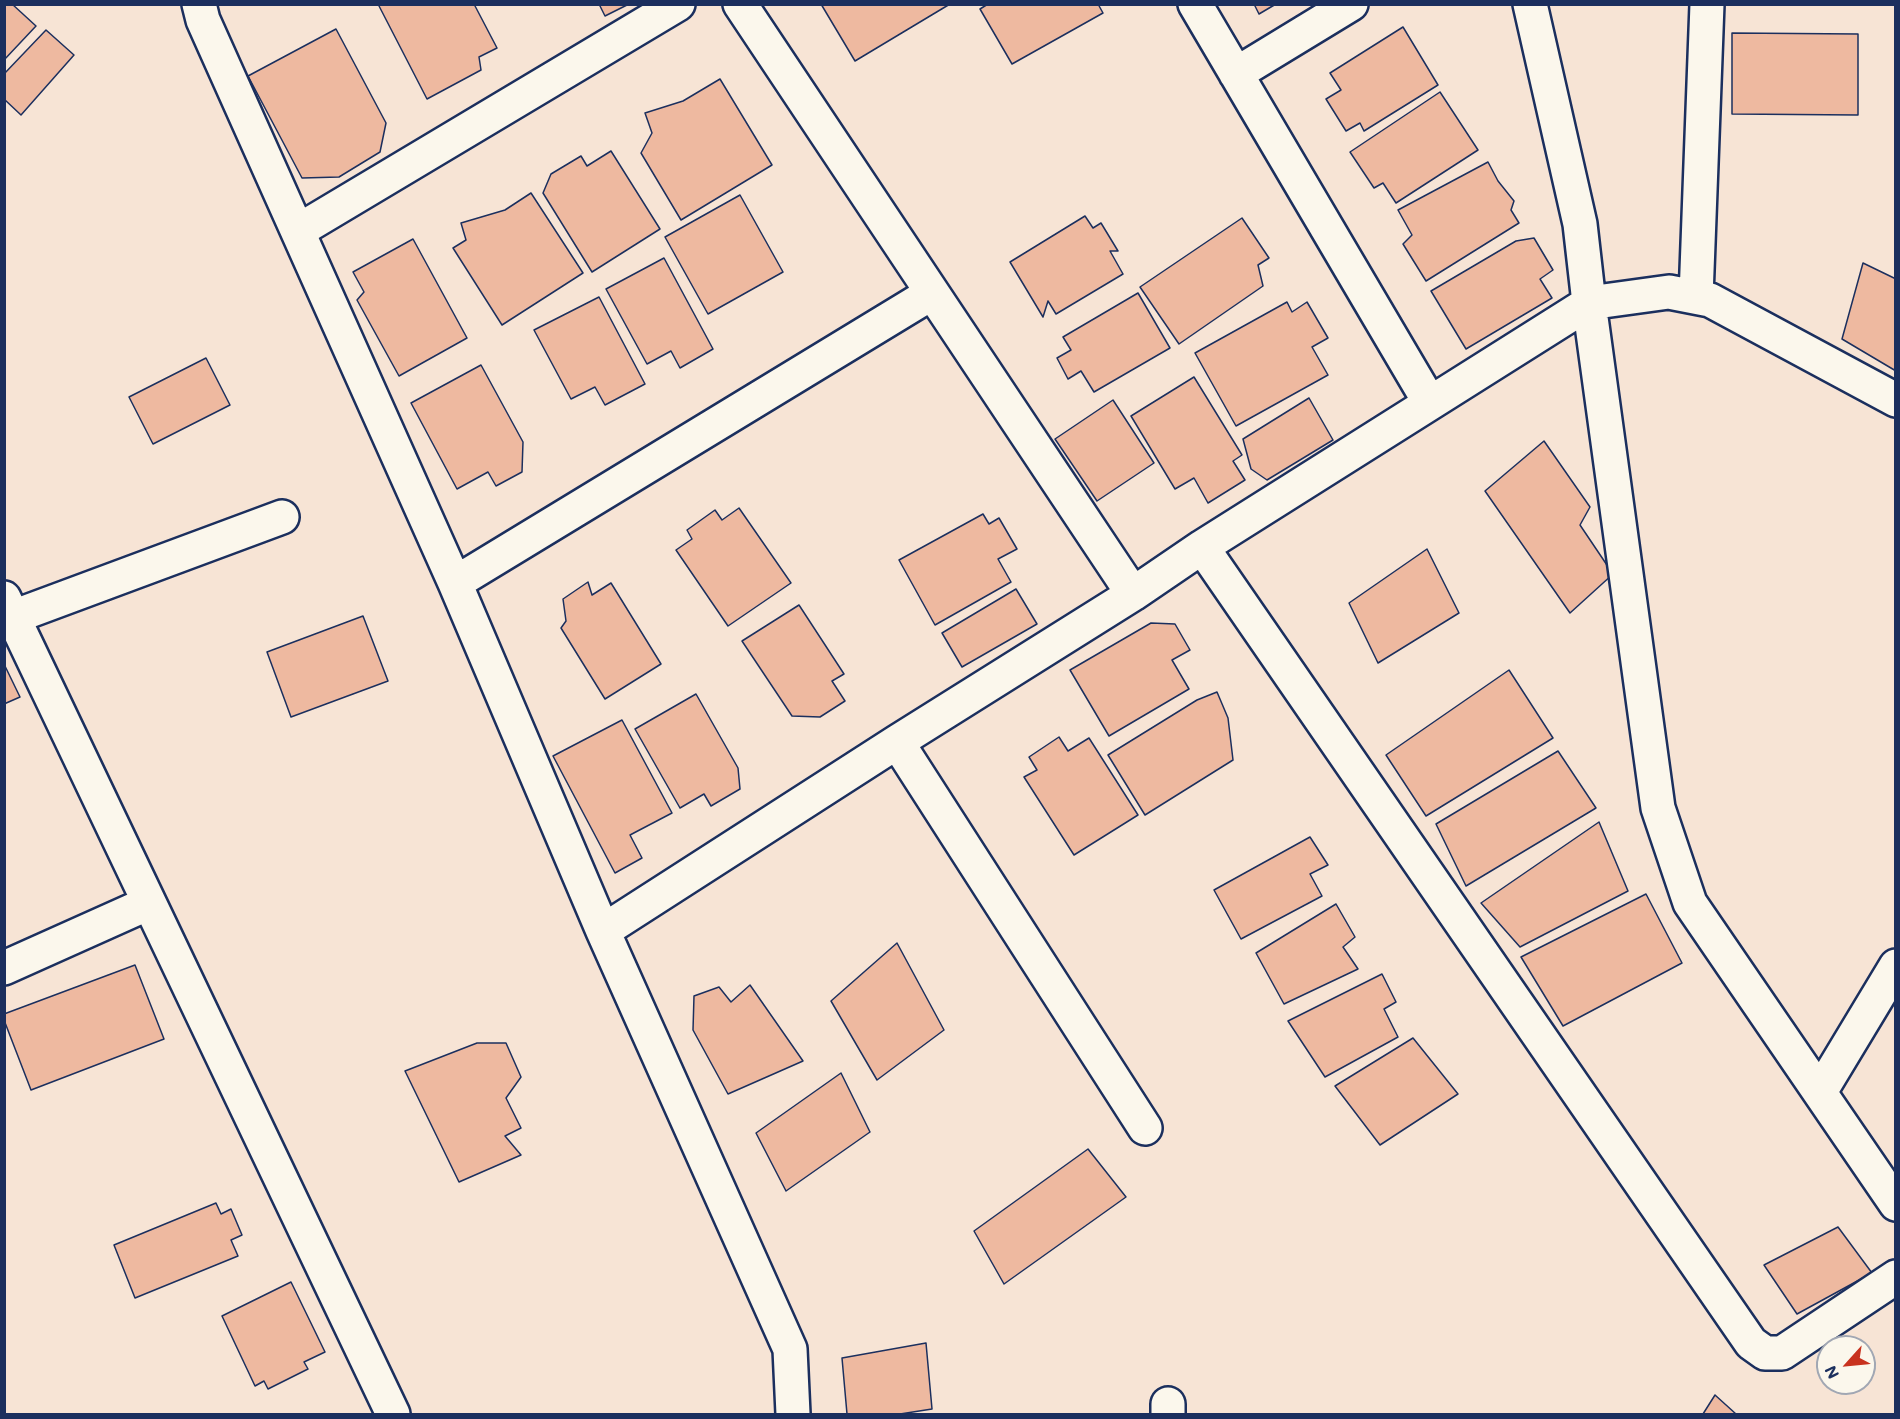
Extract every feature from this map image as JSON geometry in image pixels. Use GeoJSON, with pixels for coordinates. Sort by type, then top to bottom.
{"type":"FeatureCollection","features":[{"type":"Feature","properties":{"kind":"street"},"geometry":{"type":"LineString","coordinates":[[199,4],[203,20],[455,583],[603,932],[790,1349],[793,1414]]}},
{"type":"Feature","properties":{"kind":"street"},"geometry":{"type":"LineString","coordinates":[[298,231],[678,4]]}},
{"type":"Feature","properties":{"kind":"street"},"geometry":{"type":"LineString","coordinates":[[741,4],[1133,594]]}},
{"type":"Feature","properties":{"kind":"street"},"geometry":{"type":"LineString","coordinates":[[1195,4],[1430,403]]}},
{"type":"Feature","properties":{"kind":"street"},"geometry":{"type":"LineString","coordinates":[[1236,74],[1351,4]]}},
{"type":"Feature","properties":{"kind":"street"},"geometry":{"type":"LineString","coordinates":[[1530,4],[1580,224],[1658,808],[1690,903],[1896,1204]]}},
{"type":"Feature","properties":{"kind":"street"},"geometry":{"type":"LineString","coordinates":[[1696,297],[1707,4]]}},
{"type":"Feature","properties":{"kind":"street"},"geometry":{"type":"LineString","coordinates":[[603,932],[897,742],[1133,594],[1202,547],[1589,303],[1669,292],[1710,300],[1896,400]]}},
{"type":"Feature","properties":{"kind":"street"},"geometry":{"type":"LineString","coordinates":[[455,583],[932,293]]}},
{"type":"Feature","properties":{"kind":"street"},"geometry":{"type":"LineString","coordinates":[[282,517],[9,607],[393,1414]]}},
{"type":"Feature","properties":{"kind":"street"},"geometry":{"type":"LineString","coordinates":[[1202,547],[1751,1343],[1765,1353],[1782,1353],[1896,1277]]}},
{"type":"Feature","properties":{"kind":"street"},"geometry":{"type":"LineString","coordinates":[[897,742],[1145,1128]]}},
{"type":"Feature","properties":{"kind":"street"},"geometry":{"type":"LineString","coordinates":[[4,968],[149,903]]}},
{"type":"Feature","properties":{"kind":"street"},"geometry":{"type":"LineString","coordinates":[[1820,1092],[1896,966]]}},
{"type":"Feature","properties":{"kind":"building"},"geometry":{"type":"Polygon","coordinates":[[[4,4],[12,4],[36,26],[4,60],[4,4]]]}},
{"type":"Feature","properties":{"kind":"building"},"geometry":{"type":"Polygon","coordinates":[[[378,4],[474,4],[497,48],[479,57],[481,70],[427,99],[378,4]]]}},
{"type":"Feature","properties":{"kind":"building"},"geometry":{"type":"Polygon","coordinates":[[[599,4],[629,4],[605,16],[599,4]]]}},
{"type":"Feature","properties":{"kind":"building"},"geometry":{"type":"Polygon","coordinates":[[[821,4],[950,4],[855,61],[821,4]]]}},
{"type":"Feature","properties":{"kind":"building"},"geometry":{"type":"Polygon","coordinates":[[[988,4],[1098,4],[1103,13],[1012,64],[980,9],[988,4]]]}},
{"type":"Feature","properties":{"kind":"building"},"geometry":{"type":"Polygon","coordinates":[[[1254,4],[1276,4],[1259,14],[1254,4]]]}},
{"type":"Feature","properties":{"kind":"building"},"geometry":{"type":"Polygon","coordinates":[[[1403,27],[1438,85],[1364,131],[1360,123],[1346,131],[1326,99],[1341,90],[1330,73],[1403,27]]]}},
{"type":"Feature","properties":{"kind":"building"},"geometry":{"type":"Polygon","coordinates":[[[336,29],[386,123],[380,152],[339,177],[302,178],[248,76],[336,29]]]}},
{"type":"Feature","properties":{"kind":"building"},"geometry":{"type":"Polygon","coordinates":[[[46,30],[74,55],[21,115],[4,99],[4,74],[46,30]]]}},
{"type":"Feature","properties":{"kind":"building"},"geometry":{"type":"Polygon","coordinates":[[[1732,33],[1858,34],[1858,115],[1732,114],[1732,33]]]}},
{"type":"Feature","properties":{"kind":"building"},"geometry":{"type":"Polygon","coordinates":[[[720,79],[772,165],[681,220],[641,153],[652,133],[645,113],[683,101],[720,79]]]}},
{"type":"Feature","properties":{"kind":"building"},"geometry":{"type":"Polygon","coordinates":[[[1440,92],[1478,150],[1396,203],[1383,183],[1374,188],[1350,152],[1440,92]]]}},
{"type":"Feature","properties":{"kind":"building"},"geometry":{"type":"Polygon","coordinates":[[[611,151],[660,229],[592,272],[543,193],[551,174],[581,156],[587,166],[611,151]]]}},
{"type":"Feature","properties":{"kind":"building"},"geometry":{"type":"Polygon","coordinates":[[[1488,162],[1498,181],[1514,201],[1511,210],[1519,223],[1426,281],[1403,244],[1412,235],[1398,210],[1488,162]]]}},
{"type":"Feature","properties":{"kind":"building"},"geometry":{"type":"Polygon","coordinates":[[[531,193],[583,273],[502,325],[453,248],[466,240],[461,223],[505,210],[531,193]]]}},
{"type":"Feature","properties":{"kind":"building"},"geometry":{"type":"Polygon","coordinates":[[[740,195],[783,272],[708,314],[665,237],[740,195]]]}},
{"type":"Feature","properties":{"kind":"building"},"geometry":{"type":"Polygon","coordinates":[[[1085,216],[1093,228],[1101,223],[1118,251],[1110,251],[1123,274],[1056,314],[1048,301],[1043,317],[1010,262],[1085,216]]]}},
{"type":"Feature","properties":{"kind":"building"},"geometry":{"type":"Polygon","coordinates":[[[1242,218],[1269,258],[1258,265],[1263,286],[1179,344],[1140,287],[1242,218]]]}},
{"type":"Feature","properties":{"kind":"building"},"geometry":{"type":"Polygon","coordinates":[[[1534,238],[1553,270],[1540,279],[1552,298],[1466,349],[1431,291],[1516,241],[1534,238]]]}},
{"type":"Feature","properties":{"kind":"building"},"geometry":{"type":"Polygon","coordinates":[[[413,239],[467,338],[399,376],[357,300],[364,292],[353,272],[413,239]]]}},
{"type":"Feature","properties":{"kind":"building"},"geometry":{"type":"Polygon","coordinates":[[[664,258],[713,349],[680,368],[671,351],[647,364],[606,289],[664,258]]]}},
{"type":"Feature","properties":{"kind":"building"},"geometry":{"type":"Polygon","coordinates":[[[1863,263],[1896,279],[1896,371],[1842,339],[1863,263]]]}},
{"type":"Feature","properties":{"kind":"building"},"geometry":{"type":"Polygon","coordinates":[[[1138,293],[1170,348],[1094,392],[1081,371],[1068,379],[1057,358],[1071,350],[1063,337],[1138,293]]]}},
{"type":"Feature","properties":{"kind":"building"},"geometry":{"type":"Polygon","coordinates":[[[599,297],[645,384],[605,405],[595,387],[571,399],[534,330],[599,297]]]}},
{"type":"Feature","properties":{"kind":"building"},"geometry":{"type":"Polygon","coordinates":[[[1287,302],[1292,312],[1307,302],[1328,338],[1312,347],[1328,375],[1236,426],[1195,353],[1287,302]]]}},
{"type":"Feature","properties":{"kind":"building"},"geometry":{"type":"Polygon","coordinates":[[[206,358],[230,405],[153,444],[129,397],[206,358]]]}},
{"type":"Feature","properties":{"kind":"building"},"geometry":{"type":"Polygon","coordinates":[[[481,365],[523,442],[522,472],[496,486],[488,472],[457,489],[411,403],[481,365]]]}},
{"type":"Feature","properties":{"kind":"building"},"geometry":{"type":"Polygon","coordinates":[[[1194,377],[1242,455],[1233,461],[1245,480],[1208,503],[1194,478],[1175,489],[1131,416],[1194,377]]]}},
{"type":"Feature","properties":{"kind":"building"},"geometry":{"type":"Polygon","coordinates":[[[1309,398],[1333,440],[1267,480],[1251,469],[1243,439],[1309,398]]]}},
{"type":"Feature","properties":{"kind":"building"},"geometry":{"type":"Polygon","coordinates":[[[1113,400],[1154,463],[1097,501],[1055,439],[1113,400]]]}},
{"type":"Feature","properties":{"kind":"building"},"geometry":{"type":"Polygon","coordinates":[[[1544,441],[1590,507],[1580,525],[1613,574],[1570,613],[1485,491],[1544,441]]]}},
{"type":"Feature","properties":{"kind":"building"},"geometry":{"type":"Polygon","coordinates":[[[739,508],[791,583],[728,626],[676,550],[692,539],[687,530],[715,510],[722,520],[739,508]]]}},
{"type":"Feature","properties":{"kind":"building"},"geometry":{"type":"Polygon","coordinates":[[[983,514],[989,524],[999,518],[1017,549],[998,559],[1011,582],[935,625],[899,560],[983,514]]]}},
{"type":"Feature","properties":{"kind":"building"},"geometry":{"type":"Polygon","coordinates":[[[1427,549],[1459,613],[1378,663],[1349,603],[1427,549]]]}},
{"type":"Feature","properties":{"kind":"building"},"geometry":{"type":"Polygon","coordinates":[[[588,582],[592,595],[611,583],[661,664],[605,699],[561,628],[566,621],[563,599],[588,582]]]}},
{"type":"Feature","properties":{"kind":"building"},"geometry":{"type":"Polygon","coordinates":[[[1016,589],[1037,624],[962,667],[942,633],[1016,589]]]}},
{"type":"Feature","properties":{"kind":"building"},"geometry":{"type":"Polygon","coordinates":[[[799,605],[844,674],[832,681],[845,701],[820,717],[792,716],[742,641],[799,605]]]}},
{"type":"Feature","properties":{"kind":"building"},"geometry":{"type":"Polygon","coordinates":[[[363,616],[388,681],[291,717],[267,652],[363,616]]]}},
{"type":"Feature","properties":{"kind":"building"},"geometry":{"type":"Polygon","coordinates":[[[1151,623],[1175,624],[1190,650],[1172,660],[1189,689],[1109,736],[1070,670],[1151,623]]]}},
{"type":"Feature","properties":{"kind":"building"},"geometry":{"type":"Polygon","coordinates":[[[4,664],[20,697],[4,704],[4,664]]]}},
{"type":"Feature","properties":{"kind":"building"},"geometry":{"type":"Polygon","coordinates":[[[1509,670],[1553,738],[1426,816],[1386,755],[1509,670]]]}},
{"type":"Feature","properties":{"kind":"building"},"geometry":{"type":"Polygon","coordinates":[[[1217,692],[1228,718],[1233,760],[1145,815],[1108,755],[1197,700],[1217,692]]]}},
{"type":"Feature","properties":{"kind":"building"},"geometry":{"type":"Polygon","coordinates":[[[696,694],[738,768],[740,789],[711,806],[704,794],[680,808],[635,729],[696,694]]]}},
{"type":"Feature","properties":{"kind":"building"},"geometry":{"type":"Polygon","coordinates":[[[622,720],[672,813],[630,835],[642,858],[615,873],[553,756],[622,720]]]}},
{"type":"Feature","properties":{"kind":"building"},"geometry":{"type":"Polygon","coordinates":[[[1059,737],[1068,751],[1089,738],[1138,815],[1074,855],[1024,777],[1037,770],[1029,757],[1059,737]]]}},
{"type":"Feature","properties":{"kind":"building"},"geometry":{"type":"Polygon","coordinates":[[[1558,751],[1596,808],[1466,886],[1436,824],[1558,751]]]}},
{"type":"Feature","properties":{"kind":"building"},"geometry":{"type":"Polygon","coordinates":[[[1599,822],[1628,891],[1520,947],[1481,903],[1599,822]]]}},
{"type":"Feature","properties":{"kind":"building"},"geometry":{"type":"Polygon","coordinates":[[[1310,837],[1328,865],[1310,874],[1322,896],[1241,939],[1214,890],[1310,837]]]}},
{"type":"Feature","properties":{"kind":"building"},"geometry":{"type":"Polygon","coordinates":[[[1646,894],[1682,963],[1563,1026],[1521,957],[1646,894]]]}},
{"type":"Feature","properties":{"kind":"building"},"geometry":{"type":"Polygon","coordinates":[[[1336,904],[1355,937],[1343,947],[1358,969],[1284,1004],[1256,953],[1336,904]]]}},
{"type":"Feature","properties":{"kind":"building"},"geometry":{"type":"Polygon","coordinates":[[[897,943],[944,1030],[877,1080],[831,1001],[897,943]]]}},
{"type":"Feature","properties":{"kind":"building"},"geometry":{"type":"Polygon","coordinates":[[[135,965],[164,1039],[31,1090],[4,1020],[4,1014],[135,965]]]}},
{"type":"Feature","properties":{"kind":"building"},"geometry":{"type":"Polygon","coordinates":[[[1382,974],[1396,1002],[1384,1009],[1398,1037],[1325,1077],[1288,1021],[1382,974]]]}},
{"type":"Feature","properties":{"kind":"building"},"geometry":{"type":"Polygon","coordinates":[[[750,985],[803,1061],[728,1094],[693,1030],[694,996],[719,987],[731,1002],[750,985]]]}},
{"type":"Feature","properties":{"kind":"building"},"geometry":{"type":"Polygon","coordinates":[[[1413,1038],[1458,1094],[1380,1145],[1335,1086],[1413,1038]]]}},
{"type":"Feature","properties":{"kind":"building"},"geometry":{"type":"Polygon","coordinates":[[[477,1043],[506,1043],[521,1077],[506,1098],[521,1128],[505,1136],[521,1155],[459,1182],[405,1071],[477,1043]]]}},
{"type":"Feature","properties":{"kind":"building"},"geometry":{"type":"Polygon","coordinates":[[[841,1073],[870,1132],[786,1191],[756,1133],[841,1073]]]}},
{"type":"Feature","properties":{"kind":"building"},"geometry":{"type":"Polygon","coordinates":[[[1088,1149],[1126,1197],[1004,1284],[974,1231],[1088,1149]]]}},
{"type":"Feature","properties":{"kind":"building"},"geometry":{"type":"Polygon","coordinates":[[[216,1203],[221,1214],[231,1209],[242,1235],[231,1240],[238,1256],[135,1298],[114,1245],[216,1203]]]}},
{"type":"Feature","properties":{"kind":"building"},"geometry":{"type":"Polygon","coordinates":[[[1838,1227],[1872,1273],[1797,1314],[1764,1265],[1838,1227]]]}},
{"type":"Feature","properties":{"kind":"building"},"geometry":{"type":"Polygon","coordinates":[[[291,1282],[325,1352],[304,1362],[308,1369],[268,1389],[264,1381],[255,1386],[222,1316],[291,1282]]]}},
{"type":"Feature","properties":{"kind":"building"},"geometry":{"type":"Polygon","coordinates":[[[926,1343],[932,1409],[900,1414],[847,1414],[842,1358],[926,1343]]]}},
{"type":"Feature","properties":{"kind":"building"},"geometry":{"type":"Polygon","coordinates":[[[1715,1395],[1736,1414],[1703,1414],[1715,1395]]]}}]}
